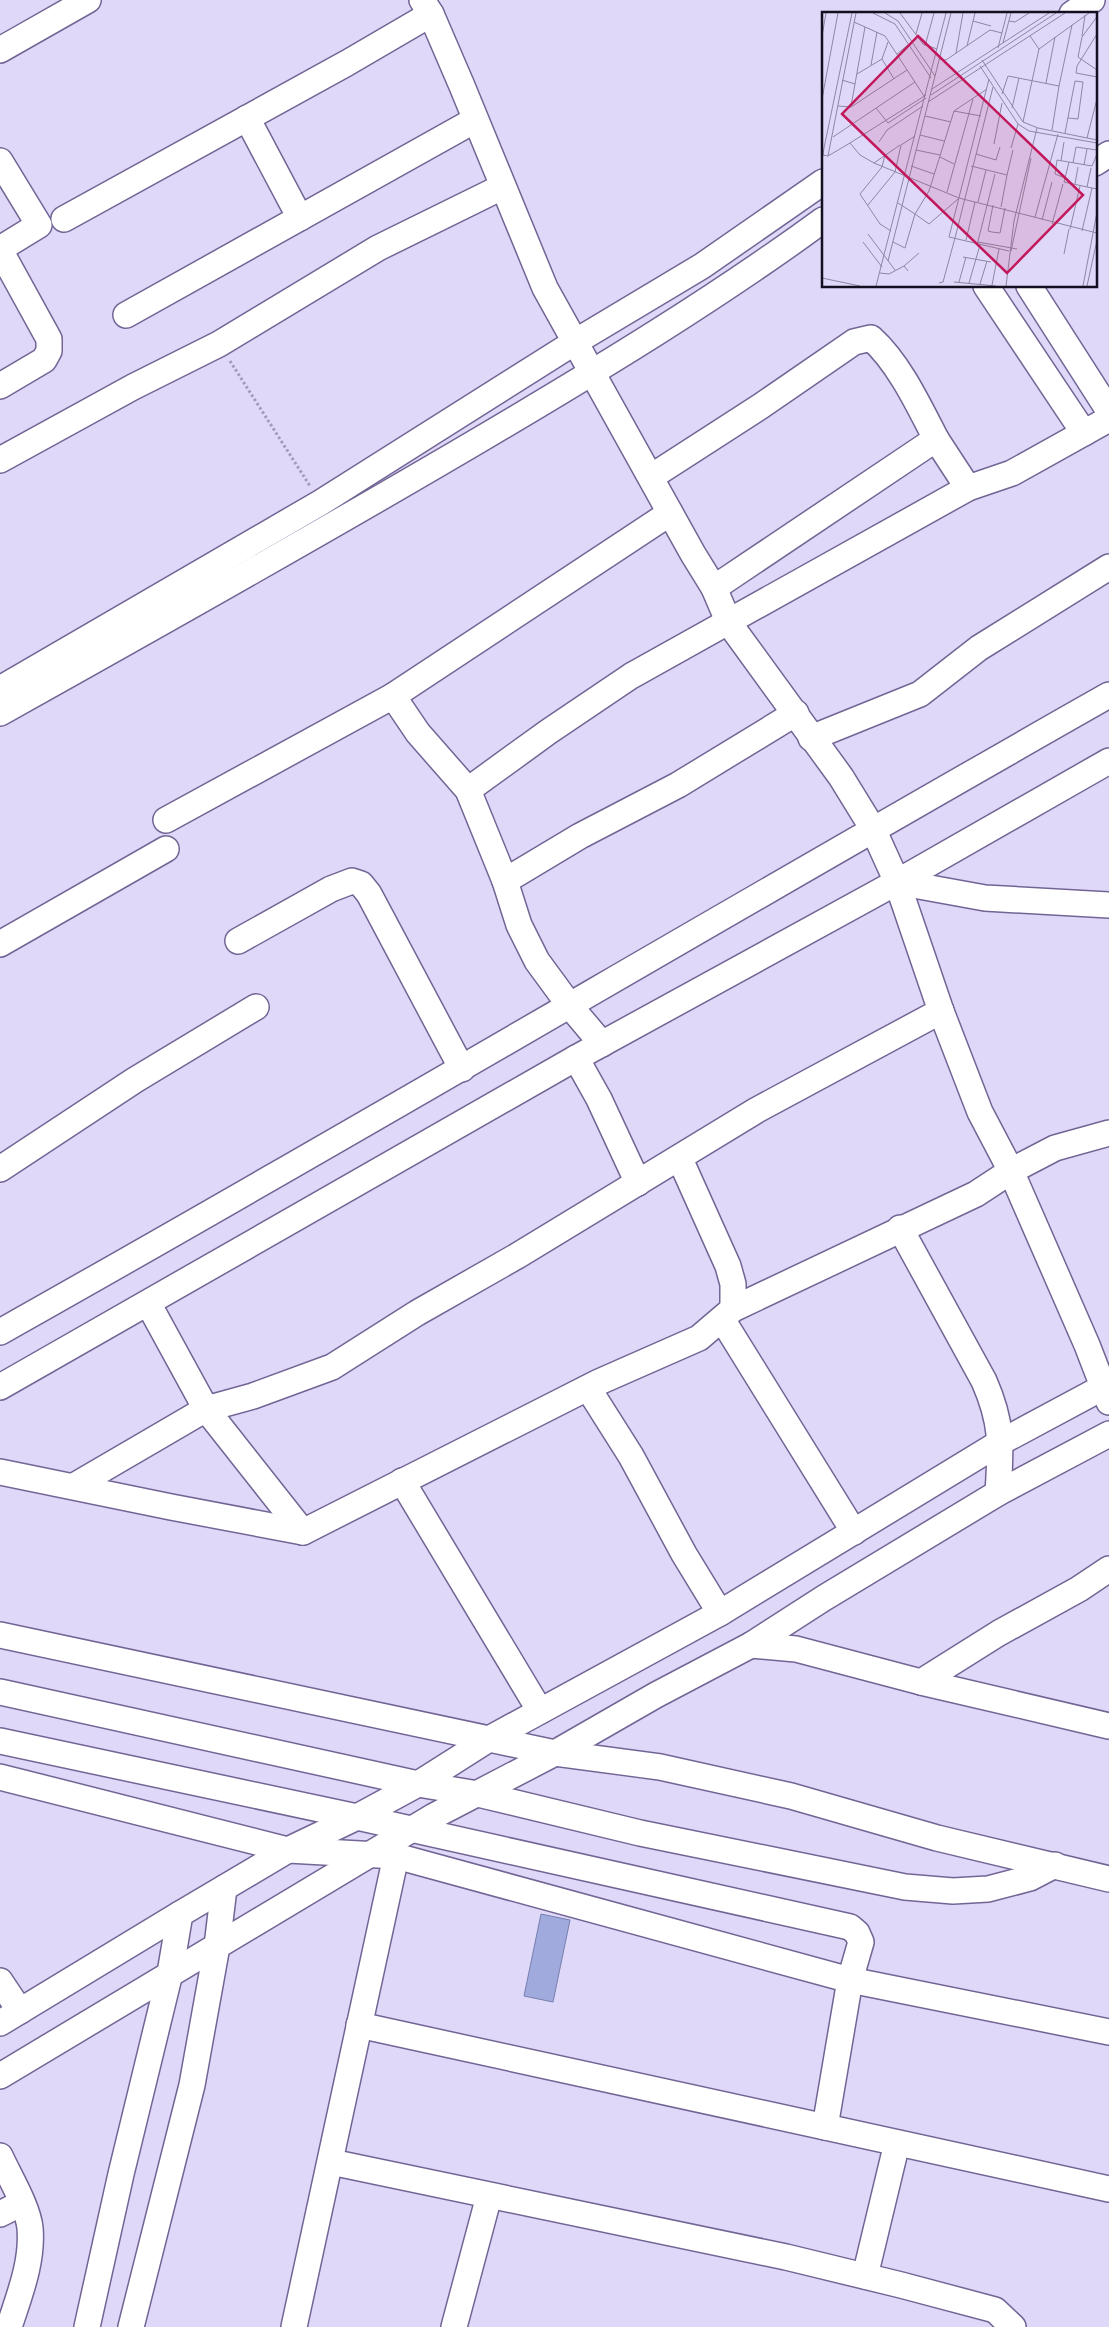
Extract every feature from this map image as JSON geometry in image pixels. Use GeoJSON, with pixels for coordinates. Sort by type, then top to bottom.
{"type":"FeatureCollection","features":[{"type":"Feature","properties":{"kind":"street"},"geometry":{"type":"LineString","coordinates":[[0,50],[88,0]]}},
{"type":"Feature","properties":{"kind":"street"},"geometry":{"type":"LineString","coordinates":[[1075,12],[1092,0]]}},
{"type":"Feature","properties":{"kind":"street"},"geometry":{"type":"LineString","coordinates":[[0,1981],[10,2017],[288,1850],[357,1817],[418,1784],[488,1739],[720,1613],[1001,1442],[1107,1391],[1011,1171],[980,1112],[941,1011],[897,882],[872,829],[841,777],[729,622],[714,588],[670,513],[614,408],[592,373],[545,288],[426,7],[247,118],[64,219]]}},
{"type":"Feature","properties":{"kind":"street"},"geometry":{"type":"LineString","coordinates":[[247,118],[300,218]]}},
{"type":"Feature","properties":{"kind":"street"},"geometry":{"type":"LineString","coordinates":[[126,315],[475,120]]}},
{"type":"Feature","properties":{"kind":"street"},"geometry":{"type":"LineString","coordinates":[[1096,162],[1109,154]]}},
{"type":"Feature","properties":{"kind":"street"},"geometry":{"type":"LineString","coordinates":[[0,161],[39,225],[0,250],[49,338],[49,351],[44,360],[0,386]]}},
{"type":"Feature","properties":{"kind":"street"},"geometry":{"type":"LineString","coordinates":[[0,689],[320,503],[575,342],[702,266],[822,183]]}},
{"type":"Feature","properties":{"kind":"street"},"geometry":{"type":"LineString","coordinates":[[0,460],[133,387],[219,344],[378,248],[502,187]]}},
{"type":"Feature","properties":{"kind":"street"},"geometry":{"type":"LineString","coordinates":[[0,713],[335,525],[592,373],[769,260],[822,221]]}},
{"type":"Feature","properties":{"kind":"street"},"geometry":{"type":"LineString","coordinates":[[987,288],[1084,433]]}},
{"type":"Feature","properties":{"kind":"street"},"geometry":{"type":"LineString","coordinates":[[468,790],[548,732],[632,676],[968,488],[1012,473],[1084,433],[1107,405],[1030,288]]}},
{"type":"Feature","properties":{"kind":"street"},"geometry":{"type":"LineString","coordinates":[[650,477],[761,406],[854,342],[862,338],[870,338],[880,346],[916,400],[936,439],[968,488]]}},
{"type":"Feature","properties":{"kind":"street"},"geometry":{"type":"LineString","coordinates":[[714,588],[936,439]]}},
{"type":"Feature","properties":{"kind":"street"},"geometry":{"type":"LineString","coordinates":[[166,820],[393,696],[670,513]]}},
{"type":"Feature","properties":{"kind":"street"},"geometry":{"type":"LineString","coordinates":[[811,738],[920,694],[980,648],[1109,567]]}},
{"type":"Feature","properties":{"kind":"street"},"geometry":{"type":"LineString","coordinates":[[0,1332],[224,1206],[872,829],[1109,695]]}},
{"type":"Feature","properties":{"kind":"street"},"geometry":{"type":"LineString","coordinates":[[393,696],[418,733],[468,790],[505,881],[519,925],[538,961],[570,1006],[602,1044]]}},
{"type":"Feature","properties":{"kind":"street"},"geometry":{"type":"LineString","coordinates":[[505,881],[580,836],[678,785],[796,713]]}},
{"type":"Feature","properties":{"kind":"street"},"geometry":{"type":"LineString","coordinates":[[0,1387],[576,1058],[897,882],[1109,761]]}},
{"type":"Feature","properties":{"kind":"street"},"geometry":{"type":"LineString","coordinates":[[0,944],[166,849]]}},
{"type":"Feature","properties":{"kind":"street"},"geometry":{"type":"LineString","coordinates":[[238,941],[331,889],[352,881],[361,884],[462,1068]]}},
{"type":"Feature","properties":{"kind":"street"},"geometry":{"type":"LineString","coordinates":[[897,882],[985,898],[1109,904]]}},
{"type":"Feature","properties":{"kind":"street"},"geometry":{"type":"LineString","coordinates":[[0,1169],[136,1080],[256,1007]]}},
{"type":"Feature","properties":{"kind":"street"},"geometry":{"type":"LineString","coordinates":[[74,1486],[206,1409],[253,1396],[332,1367],[417,1313],[680,1159],[757,1110],[941,1011]]}},
{"type":"Feature","properties":{"kind":"street"},"geometry":{"type":"LineString","coordinates":[[576,1058],[599,1099],[638,1183]]}},
{"type":"Feature","properties":{"kind":"street"},"geometry":{"type":"LineString","coordinates":[[0,1472],[303,1532],[588,1388],[699,1338],[727,1314],[900,1228],[976,1194],[1011,1171],[1055,1148],[1109,1133]]}},
{"type":"Feature","properties":{"kind":"street"},"geometry":{"type":"LineString","coordinates":[[680,1159],[728,1266],[733,1284],[727,1314],[854,1532]]}},
{"type":"Feature","properties":{"kind":"street"},"geometry":{"type":"LineString","coordinates":[[900,1228],[984,1380],[994,1404],[1001,1442],[998,1493]]}},
{"type":"Feature","properties":{"kind":"street"},"geometry":{"type":"LineString","coordinates":[[148,1303],[206,1409],[303,1532]]}},
{"type":"Feature","properties":{"kind":"street"},"geometry":{"type":"LineString","coordinates":[[588,1388],[631,1456],[684,1554],[720,1613]]}},
{"type":"Feature","properties":{"kind":"street"},"geometry":{"type":"LineString","coordinates":[[0,2076],[369,1853],[434,1816],[555,1753],[656,1696],[751,1646],[824,1598],[998,1493],[1109,1434]]}},
{"type":"Feature","properties":{"kind":"street"},"geometry":{"type":"LineString","coordinates":[[402,1481],[540,1711]]}},
{"type":"Feature","properties":{"kind":"street"},"geometry":{"type":"LineString","coordinates":[[921,1682],[999,1633],[1079,1589],[1109,1569]]}},
{"type":"Feature","properties":{"kind":"street"},"geometry":{"type":"LineString","coordinates":[[0,1635],[555,1753],[660,1767],[791,1796],[937,1838],[1109,1879]]}},
{"type":"Feature","properties":{"kind":"street"},"geometry":{"type":"LineString","coordinates":[[751,1646],[796,1649],[921,1682],[1107,1724]]}},
{"type":"Feature","properties":{"kind":"street"},"geometry":{"type":"LineString","coordinates":[[0,1692],[418,1784],[478,1794],[640,1833],[905,1887],[953,1891],[988,1889],[1030,1878],[1055,1865]]}},
{"type":"Feature","properties":{"kind":"street"},"geometry":{"type":"LineString","coordinates":[[0,1741],[357,1817],[850,1927],[857,1933],[861,1942],[850,1980],[825,2127]]}},
{"type":"Feature","properties":{"kind":"street"},"geometry":{"type":"LineString","coordinates":[[0,1777],[288,1850],[396,1856],[850,1980],[1109,2032]]}},
{"type":"Feature","properties":{"kind":"street"},"geometry":{"type":"LineString","coordinates":[[294,2327],[396,1856]]}},
{"type":"Feature","properties":{"kind":"street"},"geometry":{"type":"LineString","coordinates":[[131,2327],[192,2085],[217,1946],[224,1888]]}},
{"type":"Feature","properties":{"kind":"street"},"geometry":{"type":"LineString","coordinates":[[87,2327],[121,2174],[170,1974],[180,1914]]}},
{"type":"Feature","properties":{"kind":"street"},"geometry":{"type":"LineString","coordinates":[[358,2026],[1109,2188]]}},
{"type":"Feature","properties":{"kind":"street"},"geometry":{"type":"LineString","coordinates":[[865,2276],[897,2143]]}},
{"type":"Feature","properties":{"kind":"street"},"geometry":{"type":"LineString","coordinates":[[0,2156],[22,2203],[30,2228],[27,2270],[9,2327]]}},
{"type":"Feature","properties":{"kind":"street"},"geometry":{"type":"LineString","coordinates":[[330,2162],[786,2257],[865,2276],[995,2310],[1013,2327]]}},
{"type":"Feature","properties":{"kind":"street"},"geometry":{"type":"LineString","coordinates":[[454,2327],[489,2196]]}},
{"type":"Feature","properties":{"kind":"street"},"geometry":{"type":"LineString","coordinates":[[0,2214],[22,2203]]}},
{"type":"Feature","properties":{"kind":"street"},"geometry":{"type":"LineString","coordinates":[[977,2327],[995,2310]]}},
{"type":"Feature","properties":{"kind":"path"},"geometry":{"type":"LineString","coordinates":[[219,344],[320,503]]}},
{"type":"Feature","properties":{"kind":"building"},"geometry":{"type":"Polygon","coordinates":[[[541,1914],[570,1920],[553,2002],[524,1996],[541,1914]]]}}]}
